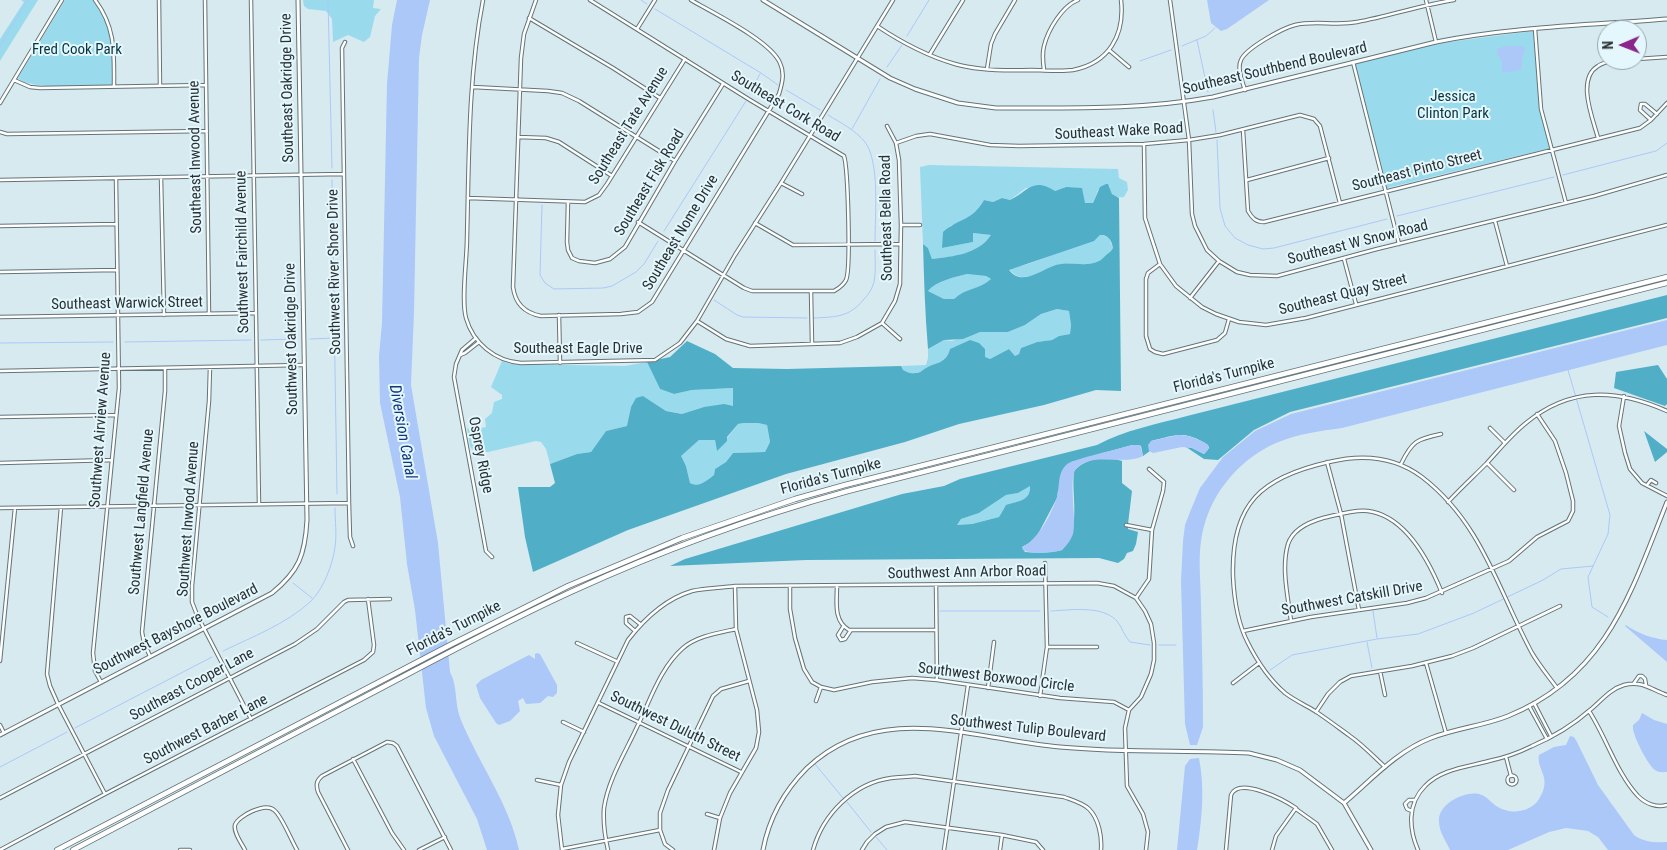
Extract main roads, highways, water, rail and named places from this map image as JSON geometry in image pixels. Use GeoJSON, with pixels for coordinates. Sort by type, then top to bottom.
{"type":"FeatureCollection","features":[{"type":"Feature","properties":{"kind":"highway","name":"Florida's Turnpike"},"geometry":{"type":"LineString","coordinates":[[58,850],[413,664],[568,586],[698,532],[795,499],[1074,426],[1667,277]]}},
{"type":"Feature","properties":{"kind":"highway","name":"Florida's Turnpike"},"geometry":{"type":"LineString","coordinates":[[72,850],[452,651],[571,592],[628,566],[684,544],[797,505],[1667,283]]}},
{"type":"Feature","properties":{"kind":"water","name":"Diversion Canal"},"geometry":{"type":"Polygon","coordinates":[[[397,0],[430,0],[419,58],[411,385],[438,543],[450,672],[461,720],[501,800],[519,850],[487,850],[477,819],[434,736],[426,708],[400,497],[380,403],[379,356],[382,323],[387,84],[392,25],[397,0]]]}},
{"type":"Feature","properties":{"kind":"water"},"geometry":{"type":"Polygon","coordinates":[[[1207,0],[1269,0],[1227,29],[1221,31],[1211,23],[1207,0]]]}},
{"type":"Feature","properties":{"kind":"water"},"geometry":{"type":"Polygon","coordinates":[[[1506,46],[1523,46],[1525,49],[1520,70],[1503,73],[1502,61],[1497,54],[1497,49],[1506,46]]]}},
{"type":"Feature","properties":{"kind":"water"},"geometry":{"type":"Polygon","coordinates":[[[1667,320],[1667,345],[1342,428],[1292,437],[1276,443],[1248,460],[1236,471],[1217,496],[1204,525],[1200,549],[1203,727],[1197,745],[1190,745],[1185,724],[1181,581],[1183,541],[1185,525],[1200,488],[1223,457],[1255,431],[1291,414],[1667,320]]]}},
{"type":"Feature","properties":{"kind":"water"},"geometry":{"type":"Polygon","coordinates":[[[1178,435],[1201,441],[1208,445],[1208,450],[1204,454],[1192,448],[1182,447],[1153,453],[1149,451],[1148,445],[1151,441],[1178,435]]]}},
{"type":"Feature","properties":{"kind":"water"},"geometry":{"type":"Polygon","coordinates":[[[1132,445],[1140,445],[1143,456],[1127,460],[1090,461],[1076,469],[1073,481],[1073,534],[1062,550],[1032,553],[1023,550],[1022,547],[1039,532],[1052,511],[1057,497],[1061,472],[1066,465],[1086,457],[1132,445]]]}},
{"type":"Feature","properties":{"kind":"water"},"geometry":{"type":"Polygon","coordinates":[[[1625,626],[1645,635],[1667,640],[1667,662],[1625,626]]]}},
{"type":"Feature","properties":{"kind":"water"},"geometry":{"type":"Polygon","coordinates":[[[535,654],[540,654],[557,685],[557,693],[553,697],[548,696],[540,703],[526,704],[523,698],[518,701],[520,711],[510,721],[499,725],[480,698],[476,685],[481,680],[529,655],[535,659],[535,654]]]}},
{"type":"Feature","properties":{"kind":"water"},"geometry":{"type":"Polygon","coordinates":[[[1642,713],[1654,720],[1667,724],[1667,772],[1658,772],[1652,767],[1637,741],[1633,725],[1639,720],[1642,713]]]}},
{"type":"Feature","properties":{"kind":"water"},"geometry":{"type":"Polygon","coordinates":[[[1570,736],[1574,737],[1577,742],[1598,785],[1634,835],[1650,842],[1667,842],[1667,850],[1608,850],[1598,837],[1588,831],[1566,828],[1549,832],[1508,850],[1450,850],[1439,825],[1440,815],[1447,804],[1459,797],[1479,794],[1498,807],[1509,811],[1520,811],[1531,807],[1539,799],[1544,785],[1539,755],[1554,747],[1566,745],[1570,736]]]}},
{"type":"Feature","properties":{"kind":"water"},"geometry":{"type":"Polygon","coordinates":[[[1199,758],[1202,804],[1197,850],[1177,850],[1185,766],[1190,759],[1199,758]]]}},
{"type":"Feature","properties":{"kind":"waterway"},"geometry":{"type":"LineString","coordinates":[[0,46],[28,0]]}},
{"type":"Feature","properties":{"kind":"waterway"},"geometry":{"type":"LineString","coordinates":[[328,0],[332,168]]}},
{"type":"Feature","properties":{"kind":"waterway"},"geometry":{"type":"LineString","coordinates":[[641,0],[647,4]]}},
{"type":"Feature","properties":{"kind":"waterway"},"geometry":{"type":"LineString","coordinates":[[907,36],[929,0]]}},
{"type":"Feature","properties":{"kind":"waterway"},"geometry":{"type":"LineString","coordinates":[[655,9],[778,85]]}},
{"type":"Feature","properties":{"kind":"waterway"},"geometry":{"type":"LineString","coordinates":[[1182,46],[1206,36],[1215,28]]}},
{"type":"Feature","properties":{"kind":"waterway"},"geometry":{"type":"LineString","coordinates":[[1197,40],[1208,92]]}},
{"type":"Feature","properties":{"kind":"waterway"},"geometry":{"type":"LineString","coordinates":[[887,67],[902,45]]}},
{"type":"Feature","properties":{"kind":"waterway"},"geometry":{"type":"LineString","coordinates":[[1140,61],[1171,50]]}},
{"type":"Feature","properties":{"kind":"waterway"},"geometry":{"type":"LineString","coordinates":[[750,93],[760,74]]}},
{"type":"Feature","properties":{"kind":"waterway"},"geometry":{"type":"LineString","coordinates":[[852,129],[880,79]]}},
{"type":"Feature","properties":{"kind":"waterway"},"geometry":{"type":"LineString","coordinates":[[786,90],[820,110]]}},
{"type":"Feature","properties":{"kind":"waterway"},"geometry":{"type":"LineString","coordinates":[[664,231],[746,101]]}},
{"type":"Feature","properties":{"kind":"waterway"},"geometry":{"type":"LineString","coordinates":[[1213,110],[1216,132]]}},
{"type":"Feature","properties":{"kind":"waterway"},"geometry":{"type":"LineString","coordinates":[[828,115],[857,134],[870,151],[876,189],[875,241]]}},
{"type":"Feature","properties":{"kind":"waterway"},"geometry":{"type":"LineString","coordinates":[[1217,140],[1220,208],[1225,226],[1235,238],[1248,245],[1263,249],[1274,248],[1387,219]]}},
{"type":"Feature","properties":{"kind":"waterway"},"geometry":{"type":"LineString","coordinates":[[1563,175],[1656,151],[1667,143]]}},
{"type":"Feature","properties":{"kind":"waterway"},"geometry":{"type":"LineString","coordinates":[[1397,216],[1554,177]]}},
{"type":"Feature","properties":{"kind":"waterway"},"geometry":{"type":"LineString","coordinates":[[332,180],[337,494]]}},
{"type":"Feature","properties":{"kind":"waterway"},"geometry":{"type":"LineString","coordinates":[[542,205],[540,275],[545,283],[554,289],[603,288],[612,286],[636,272],[644,264],[658,241]]}},
{"type":"Feature","properties":{"kind":"waterway"},"geometry":{"type":"LineString","coordinates":[[814,318],[842,315],[859,305],[874,282],[875,250]]}},
{"type":"Feature","properties":{"kind":"waterway"},"geometry":{"type":"LineString","coordinates":[[714,300],[743,317],[807,318]]}},
{"type":"Feature","properties":{"kind":"waterway"},"geometry":{"type":"LineString","coordinates":[[310,339],[334,338]]}},
{"type":"Feature","properties":{"kind":"waterway"},"geometry":{"type":"LineString","coordinates":[[261,340],[297,339]]}},
{"type":"Feature","properties":{"kind":"waterway"},"geometry":{"type":"LineString","coordinates":[[125,342],[251,340]]}},
{"type":"Feature","properties":{"kind":"waterway"},"geometry":{"type":"LineString","coordinates":[[0,343],[113,342]]}},
{"type":"Feature","properties":{"kind":"waterway"},"geometry":{"type":"LineString","coordinates":[[1568,370],[1610,515],[1608,534],[1588,577],[1592,607],[1608,617]]}},
{"type":"Feature","properties":{"kind":"waterway"},"geometry":{"type":"LineString","coordinates":[[223,651],[280,623],[301,610],[315,597],[327,576],[334,554],[336,537],[335,508]]}},
{"type":"Feature","properties":{"kind":"waterway"},"geometry":{"type":"LineString","coordinates":[[1270,670],[1292,655],[1377,639],[1418,634],[1474,613],[1543,580],[1561,569],[1593,566]]}},
{"type":"Feature","properties":{"kind":"waterway"},"geometry":{"type":"LineString","coordinates":[[293,583],[312,598]]}},
{"type":"Feature","properties":{"kind":"waterway"},"geometry":{"type":"LineString","coordinates":[[1051,611],[1086,610],[1103,613],[1117,621],[1130,642],[1150,645]]}},
{"type":"Feature","properties":{"kind":"waterway"},"geometry":{"type":"LineString","coordinates":[[940,611],[1040,611]]}},
{"type":"Feature","properties":{"kind":"waterway"},"geometry":{"type":"LineString","coordinates":[[1373,611],[1377,638]]}},
{"type":"Feature","properties":{"kind":"waterway"},"geometry":{"type":"LineString","coordinates":[[1367,642],[1372,668]]}},
{"type":"Feature","properties":{"kind":"waterway"},"geometry":{"type":"LineString","coordinates":[[1159,645],[1176,645]]}},
{"type":"Feature","properties":{"kind":"waterway"},"geometry":{"type":"LineString","coordinates":[[75,728],[212,657]]}},
{"type":"Feature","properties":{"kind":"waterway"},"geometry":{"type":"LineString","coordinates":[[0,767],[67,732]]}},
{"type":"Feature","properties":{"kind":"waterway"},"geometry":{"type":"LineString","coordinates":[[815,764],[843,798]]}},
{"type":"Feature","properties":{"kind":"waterway"},"geometry":{"type":"LineString","coordinates":[[847,802],[871,832]]}},
{"type":"Feature","properties":{"kind":"waterway"},"geometry":{"type":"LineString","coordinates":[[876,837],[887,850]]}},
{"type":"Feature","properties":{"kind":"park label","name":"Fred Cook Park"},"geometry":{"type":"Point","coordinates":[77,50]}},
{"type":"Feature","properties":{"kind":"park label","name":"Jessica Clinton Park"},"geometry":{"type":"Point","coordinates":[1453,106]}}]}
